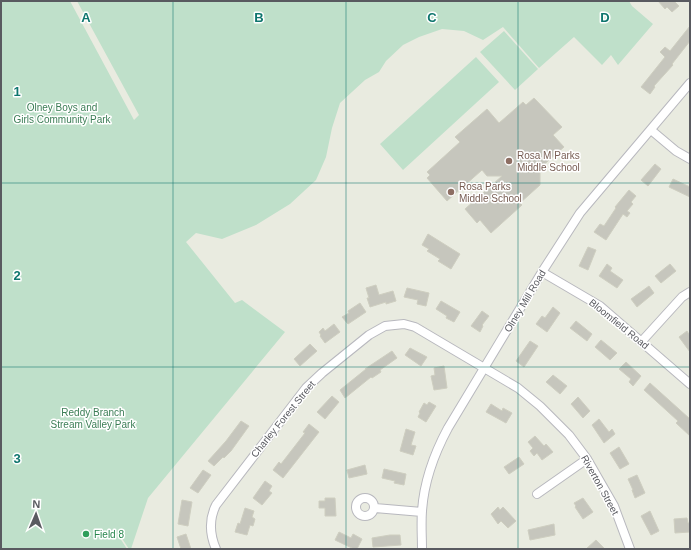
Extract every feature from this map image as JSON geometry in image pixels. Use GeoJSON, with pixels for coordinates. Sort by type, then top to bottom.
{"type":"FeatureCollection","features":[{"type":"Feature","properties":{"kind":"street","name":"Olney Mill Road"},"geometry":{"type":"LineString","coordinates":[[422,549],[422,512],[426,482],[436,450],[448,428],[542,272],[580,213],[690,83]]}},
{"type":"Feature","properties":{"kind":"street"},"geometry":{"type":"LineString","coordinates":[[651,130],[690,159]]}},
{"type":"Feature","properties":{"kind":"street","name":"Bloomfield Road"},"geometry":{"type":"LineString","coordinates":[[542,272],[600,306],[690,384]]}},
{"type":"Feature","properties":{"kind":"street"},"geometry":{"type":"LineString","coordinates":[[642,342],[682,297],[690,292]]}},
{"type":"Feature","properties":{"kind":"street","name":"Charley Forest Street"},"geometry":{"type":"LineString","coordinates":[[216,549],[211,533],[211,523],[214,509],[219,501],[306,388],[369,335],[385,326],[404,324],[415,327],[485,368]]}},
{"type":"Feature","properties":{"kind":"street","name":"Riverton Street"},"geometry":{"type":"LineString","coordinates":[[485,368],[518,388],[540,406],[569,435],[587,459],[614,506],[630,549]]}},
{"type":"Feature","properties":{"kind":"street"},"geometry":{"type":"LineString","coordinates":[[537,494],[587,459]]}},
{"type":"Feature","properties":{"kind":"street"},"geometry":{"type":"LineString","coordinates":[[375,508],[422,512]]}},
{"type":"Feature","properties":{"kind":"green space","name":"Reddy Branch Stream Valley Park"},"geometry":{"type":"Polygon","coordinates":[[[1,1],[70,1],[134,120],[139,115],[77,1],[629,1],[632,6],[653,24],[618,65],[611,55],[602,65],[574,37],[539,68],[503,27],[483,40],[464,31],[442,29],[419,37],[403,45],[386,61],[379,72],[365,80],[340,103],[332,128],[326,157],[316,180],[290,204],[256,225],[222,239],[196,233],[186,242],[235,303],[242,300],[285,332],[148,498],[131,549],[129,549],[119,534],[118,535],[127,549],[1,549],[1,1]]]}},
{"type":"Feature","properties":{"kind":"green space"},"geometry":{"type":"Polygon","coordinates":[[[504,31],[538,69],[515,90],[480,52],[504,31]]]}},
{"type":"Feature","properties":{"kind":"green space"},"geometry":{"type":"Polygon","coordinates":[[[476,57],[499,82],[403,170],[380,144],[476,57]]]}},
{"type":"Feature","properties":{"kind":"building"},"geometry":{"type":"Polygon","coordinates":[[[658,1],[674,1],[679,6],[672,12],[667,7],[665,9],[658,1]]]}},
{"type":"Feature","properties":{"kind":"building"},"geometry":{"type":"Polygon","coordinates":[[[690,26],[690,41],[672,64],[673,65],[654,86],[655,87],[650,94],[641,87],[665,57],[660,52],[665,47],[670,51],[690,26]]]}},
{"type":"Feature","properties":{"kind":"building"},"geometry":{"type":"Polygon","coordinates":[[[534,98],[562,127],[553,135],[564,147],[540,168],[540,185],[520,203],[522,205],[491,233],[480,220],[477,223],[465,209],[502,176],[487,176],[482,170],[447,201],[427,178],[430,175],[427,172],[460,142],[455,137],[487,109],[499,123],[523,102],[526,105],[534,98]]]}},
{"type":"Feature","properties":{"kind":"building"},"geometry":{"type":"Polygon","coordinates":[[[655,164],[661,169],[648,186],[641,180],[655,164]]]}},
{"type":"Feature","properties":{"kind":"building"},"geometry":{"type":"Polygon","coordinates":[[[673,179],[690,187],[690,197],[669,187],[673,179]]]}},
{"type":"Feature","properties":{"kind":"building"},"geometry":{"type":"Polygon","coordinates":[[[629,190],[636,196],[631,202],[633,204],[627,211],[630,213],[627,217],[623,214],[606,240],[594,232],[600,224],[604,226],[616,208],[615,207],[629,190]]]}},
{"type":"Feature","properties":{"kind":"building"},"geometry":{"type":"Polygon","coordinates":[[[428,234],[460,254],[451,269],[438,261],[440,259],[427,251],[429,249],[422,245],[428,234]]]}},
{"type":"Feature","properties":{"kind":"building"},"geometry":{"type":"Polygon","coordinates":[[[588,247],[596,250],[588,270],[579,266],[588,247]]]}},
{"type":"Feature","properties":{"kind":"building"},"geometry":{"type":"Polygon","coordinates":[[[607,264],[612,268],[610,271],[623,280],[617,288],[599,276],[607,264]]]}},
{"type":"Feature","properties":{"kind":"building"},"geometry":{"type":"Polygon","coordinates":[[[670,264],[676,271],[661,283],[655,276],[670,264]]]}},
{"type":"Feature","properties":{"kind":"building"},"geometry":{"type":"Polygon","coordinates":[[[376,285],[379,295],[393,291],[396,301],[386,304],[386,302],[370,307],[366,288],[376,285]]]}},
{"type":"Feature","properties":{"kind":"building"},"geometry":{"type":"Polygon","coordinates":[[[649,286],[654,293],[637,307],[631,299],[649,286]]]}},
{"type":"Feature","properties":{"kind":"building"},"geometry":{"type":"Polygon","coordinates":[[[407,288],[429,293],[426,306],[417,304],[418,300],[404,297],[407,288]]]}},
{"type":"Feature","properties":{"kind":"building"},"geometry":{"type":"Polygon","coordinates":[[[441,301],[460,312],[454,322],[446,318],[447,316],[436,309],[441,301]]]}},
{"type":"Feature","properties":{"kind":"building"},"geometry":{"type":"Polygon","coordinates":[[[360,303],[366,312],[348,324],[342,317],[360,303]]]}},
{"type":"Feature","properties":{"kind":"building"},"geometry":{"type":"Polygon","coordinates":[[[553,307],[560,313],[547,332],[536,324],[542,316],[545,318],[553,307]]]}},
{"type":"Feature","properties":{"kind":"building"},"geometry":{"type":"Polygon","coordinates":[[[482,311],[489,316],[482,325],[483,326],[480,332],[471,326],[482,311]]]}},
{"type":"Feature","properties":{"kind":"building"},"geometry":{"type":"Polygon","coordinates":[[[576,321],[592,334],[587,341],[570,328],[576,321]]]}},
{"type":"Feature","properties":{"kind":"building"},"geometry":{"type":"Polygon","coordinates":[[[334,324],[340,332],[325,343],[319,332],[323,328],[325,331],[334,324]]]}},
{"type":"Feature","properties":{"kind":"building"},"geometry":{"type":"Polygon","coordinates":[[[687,331],[690,336],[690,352],[679,337],[687,331]]]}},
{"type":"Feature","properties":{"kind":"building"},"geometry":{"type":"Polygon","coordinates":[[[601,340],[617,353],[610,360],[595,347],[601,340]]]}},
{"type":"Feature","properties":{"kind":"building"},"geometry":{"type":"Polygon","coordinates":[[[530,341],[538,346],[524,367],[516,361],[530,341]]]}},
{"type":"Feature","properties":{"kind":"building"},"geometry":{"type":"Polygon","coordinates":[[[310,344],[317,351],[300,366],[294,359],[310,344]]]}},
{"type":"Feature","properties":{"kind":"building"},"geometry":{"type":"Polygon","coordinates":[[[410,348],[427,357],[421,366],[405,355],[410,348]]]}},
{"type":"Feature","properties":{"kind":"building"},"geometry":{"type":"Polygon","coordinates":[[[392,351],[397,358],[380,370],[381,372],[372,378],[371,377],[345,398],[340,390],[365,369],[392,351]]]}},
{"type":"Feature","properties":{"kind":"building"},"geometry":{"type":"Polygon","coordinates":[[[626,362],[641,376],[633,386],[629,382],[631,379],[619,369],[626,362]]]}},
{"type":"Feature","properties":{"kind":"building"},"geometry":{"type":"Polygon","coordinates":[[[444,366],[447,388],[434,390],[431,376],[435,375],[434,368],[444,366]]]}},
{"type":"Feature","properties":{"kind":"building"},"geometry":{"type":"Polygon","coordinates":[[[553,375],[567,386],[560,394],[546,382],[553,375]]]}},
{"type":"Feature","properties":{"kind":"building"},"geometry":{"type":"Polygon","coordinates":[[[650,383],[690,419],[690,436],[676,423],[678,421],[644,390],[650,383]]]}},
{"type":"Feature","properties":{"kind":"building"},"geometry":{"type":"Polygon","coordinates":[[[332,396],[339,402],[325,419],[317,412],[332,396]]]}},
{"type":"Feature","properties":{"kind":"building"},"geometry":{"type":"Polygon","coordinates":[[[578,397],[590,411],[583,418],[571,404],[578,397]]]}},
{"type":"Feature","properties":{"kind":"building"},"geometry":{"type":"Polygon","coordinates":[[[429,402],[436,406],[426,422],[418,417],[424,403],[427,405],[429,402]]]}},
{"type":"Feature","properties":{"kind":"building"},"geometry":{"type":"Polygon","coordinates":[[[491,404],[502,411],[503,408],[512,413],[506,423],[486,412],[491,404]]]}},
{"type":"Feature","properties":{"kind":"building"},"geometry":{"type":"Polygon","coordinates":[[[599,419],[609,432],[612,429],[615,434],[604,443],[592,425],[599,419]]]}},
{"type":"Feature","properties":{"kind":"building"},"geometry":{"type":"Polygon","coordinates":[[[241,421],[249,426],[231,451],[214,466],[208,461],[241,421]]]}},
{"type":"Feature","properties":{"kind":"building"},"geometry":{"type":"Polygon","coordinates":[[[309,424],[319,432],[283,478],[273,470],[279,462],[281,464],[305,433],[303,432],[309,424]]]}},
{"type":"Feature","properties":{"kind":"building"},"geometry":{"type":"Polygon","coordinates":[[[406,429],[415,432],[411,445],[416,446],[413,455],[400,451],[406,429]]]}},
{"type":"Feature","properties":{"kind":"building"},"geometry":{"type":"Polygon","coordinates":[[[535,436],[544,446],[546,444],[553,452],[542,460],[537,453],[534,456],[530,451],[533,448],[528,442],[535,436]]]}},
{"type":"Feature","properties":{"kind":"building"},"geometry":{"type":"Polygon","coordinates":[[[619,447],[629,464],[620,469],[610,453],[619,447]]]}},
{"type":"Feature","properties":{"kind":"building"},"geometry":{"type":"Polygon","coordinates":[[[519,457],[524,464],[509,474],[504,467],[519,457]]]}},
{"type":"Feature","properties":{"kind":"building"},"geometry":{"type":"Polygon","coordinates":[[[365,465],[367,474],[349,478],[347,470],[365,465]]]}},
{"type":"Feature","properties":{"kind":"building"},"geometry":{"type":"Polygon","coordinates":[[[384,469],[406,474],[404,485],[382,478],[384,469]]]}},
{"type":"Feature","properties":{"kind":"building"},"geometry":{"type":"Polygon","coordinates":[[[203,470],[211,475],[198,493],[190,488],[203,470]]]}},
{"type":"Feature","properties":{"kind":"building"},"geometry":{"type":"Polygon","coordinates":[[[637,475],[645,493],[635,498],[628,479],[637,475]]]}},
{"type":"Feature","properties":{"kind":"building"},"geometry":{"type":"Polygon","coordinates":[[[265,481],[272,486],[269,491],[272,493],[262,505],[253,498],[265,481]]]}},
{"type":"Feature","properties":{"kind":"building"},"geometry":{"type":"Polygon","coordinates":[[[325,498],[335,498],[336,516],[325,516],[325,508],[319,508],[319,501],[325,501],[325,498]]]}},
{"type":"Feature","properties":{"kind":"building"},"geometry":{"type":"Polygon","coordinates":[[[583,498],[593,512],[583,519],[574,503],[583,498]]]}},
{"type":"Feature","properties":{"kind":"building"},"geometry":{"type":"Polygon","coordinates":[[[182,500],[192,502],[188,526],[178,524],[182,500]]]}},
{"type":"Feature","properties":{"kind":"building"},"geometry":{"type":"Polygon","coordinates":[[[498,507],[500,510],[503,507],[516,521],[508,528],[501,521],[498,524],[491,514],[498,507]]]}},
{"type":"Feature","properties":{"kind":"building"},"geometry":{"type":"Polygon","coordinates":[[[245,508],[254,511],[252,517],[255,519],[253,526],[250,525],[247,535],[235,532],[238,523],[240,524],[245,508]]]}},
{"type":"Feature","properties":{"kind":"building"},"geometry":{"type":"Polygon","coordinates":[[[650,511],[659,531],[651,535],[641,516],[650,511]]]}},
{"type":"Feature","properties":{"kind":"building"},"geometry":{"type":"Polygon","coordinates":[[[687,518],[688,523],[690,523],[690,532],[675,533],[674,519],[687,518]]]}},
{"type":"Feature","properties":{"kind":"building"},"geometry":{"type":"Polygon","coordinates":[[[554,524],[555,535],[530,540],[528,530],[554,524]]]}},
{"type":"Feature","properties":{"kind":"building"},"geometry":{"type":"Polygon","coordinates":[[[339,532],[351,538],[353,534],[362,539],[357,549],[335,540],[339,532]]]}},
{"type":"Feature","properties":{"kind":"building"},"geometry":{"type":"Polygon","coordinates":[[[186,534],[191,549],[181,549],[177,537],[186,534]]]}},
{"type":"Feature","properties":{"kind":"building"},"geometry":{"type":"Polygon","coordinates":[[[400,535],[401,545],[373,547],[372,538],[400,535]]]}},
{"type":"Feature","properties":{"kind":"building"},"geometry":{"type":"Polygon","coordinates":[[[596,540],[605,549],[586,549],[596,540]]]}},
{"type":"Feature","properties":{"kind":"place","name":"Rosa M Parks Middle School"},"geometry":{"type":"Point","coordinates":[509,161]}},
{"type":"Feature","properties":{"kind":"place","name":"Rosa Parks Middle School"},"geometry":{"type":"Point","coordinates":[451,192]}},
{"type":"Feature","properties":{"kind":"place","name":"Field 8"},"geometry":{"type":"Point","coordinates":[86,534]}},
{"type":"Feature","properties":{"kind":"park label","name":"Olney Boys and Girls Community Park"},"geometry":{"type":"Point","coordinates":[62,112]}}]}
